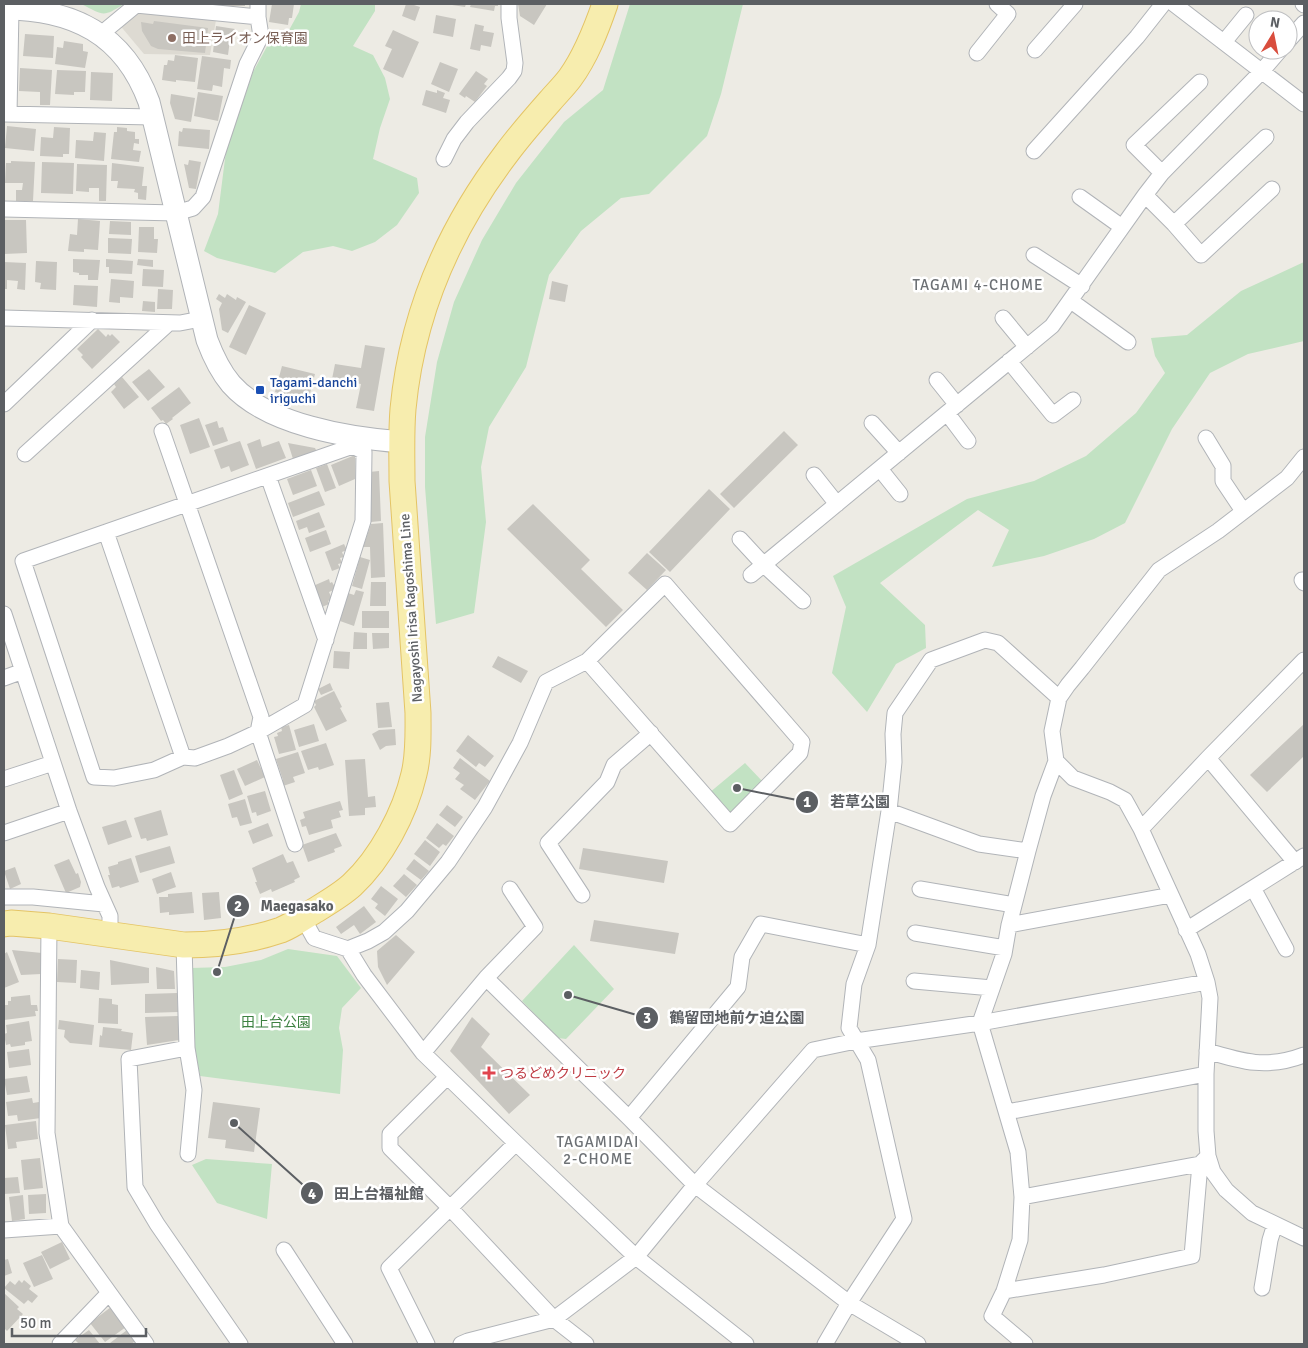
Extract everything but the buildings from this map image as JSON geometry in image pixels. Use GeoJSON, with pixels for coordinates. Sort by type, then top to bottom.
{"type":"FeatureCollection","features":[{"type":"Feature","properties":{"kind":"main road","name":"Nagayoshi Irisa Kagoshima Line"},"geometry":{"type":"LineString","coordinates":[[4,924],[49,926],[184,945],[229,943],[249,939],[283,929],[325,904],[352,885],[383,847],[406,799],[414,773],[418,742],[418,713],[402,481],[402,442],[403,408],[414,343],[423,308],[459,224],[506,154],[569,79],[585,54],[605,4]]}},
{"type":"Feature","properties":{"kind":"street"},"geometry":{"type":"LineString","coordinates":[[444,159],[454,138],[514,71],[515,63],[509,4]]}},
{"type":"Feature","properties":{"kind":"street"},"geometry":{"type":"LineString","coordinates":[[976,54],[1008,14],[997,4]]}},
{"type":"Feature","properties":{"kind":"street"},"geometry":{"type":"LineString","coordinates":[[1035,50],[1076,4]]}},
{"type":"Feature","properties":{"kind":"street"},"geometry":{"type":"LineString","coordinates":[[1034,151],[1137,37],[1162,4]]}},
{"type":"Feature","properties":{"kind":"street"},"geometry":{"type":"LineString","coordinates":[[1174,4],[1304,104]]}},
{"type":"Feature","properties":{"kind":"street"},"geometry":{"type":"LineString","coordinates":[[4,209],[176,213],[193,208],[203,197],[247,64],[261,36],[258,10],[136,5],[101,34]]}},
{"type":"Feature","properties":{"kind":"street"},"geometry":{"type":"LineString","coordinates":[[153,117],[6,114],[18,8],[67,17],[101,34],[131,64],[145,90],[153,117],[201,319],[217,364],[230,383],[244,397],[263,409],[293,422],[353,442],[364,452],[363,521],[305,705],[258,732],[195,758],[183,757],[154,770],[114,778],[94,778],[22,561],[268,476],[353,442],[373,440],[402,442]]}},
{"type":"Feature","properties":{"kind":"street"},"geometry":{"type":"LineString","coordinates":[[1224,42],[1246,14]]}},
{"type":"Feature","properties":{"kind":"street"},"geometry":{"type":"LineString","coordinates":[[751,575],[1052,326],[1162,173],[1271,60]]}},
{"type":"Feature","properties":{"kind":"street"},"geometry":{"type":"LineString","coordinates":[[1162,173],[1134,145],[1200,82]]}},
{"type":"Feature","properties":{"kind":"street"},"geometry":{"type":"LineString","coordinates":[[1174,224],[1266,137]]}},
{"type":"Feature","properties":{"kind":"street"},"geometry":{"type":"LineString","coordinates":[[1145,195],[1201,255],[1272,189]]}},
{"type":"Feature","properties":{"kind":"street"},"geometry":{"type":"LineString","coordinates":[[1080,197],[1122,227]]}},
{"type":"Feature","properties":{"kind":"street"},"geometry":{"type":"LineString","coordinates":[[1034,255],[1082,286]]}},
{"type":"Feature","properties":{"kind":"street"},"geometry":{"type":"LineString","coordinates":[[1071,301],[1128,342]]}},
{"type":"Feature","properties":{"kind":"street"},"geometry":{"type":"LineString","coordinates":[[4,318],[180,323],[201,319]]}},
{"type":"Feature","properties":{"kind":"street"},"geometry":{"type":"LineString","coordinates":[[1003,318],[1027,347]]}},
{"type":"Feature","properties":{"kind":"street"},"geometry":{"type":"LineString","coordinates":[[4,404],[92,320]]}},
{"type":"Feature","properties":{"kind":"street"},"geometry":{"type":"LineString","coordinates":[[25,454],[169,322]]}},
{"type":"Feature","properties":{"kind":"street"},"geometry":{"type":"LineString","coordinates":[[1010,361],[1053,415],[1073,400]]}},
{"type":"Feature","properties":{"kind":"street"},"geometry":{"type":"LineString","coordinates":[[937,380],[968,441]]}},
{"type":"Feature","properties":{"kind":"street"},"geometry":{"type":"LineString","coordinates":[[872,423],[899,453]]}},
{"type":"Feature","properties":{"kind":"street"},"geometry":{"type":"LineString","coordinates":[[162,431],[261,717],[258,732],[295,844]]}},
{"type":"Feature","properties":{"kind":"street"},"geometry":{"type":"LineString","coordinates":[[1206,438],[1223,466],[1223,481],[1244,511]]}},
{"type":"Feature","properties":{"kind":"street"},"geometry":{"type":"LineString","coordinates":[[1025,1344],[992,1316],[1004,1290],[1020,1240],[1022,1198],[1018,1152],[980,1023],[1005,948],[1028,852],[1056,761],[1052,731],[1059,698],[1159,570],[1218,530],[1287,478],[1304,457]]}},
{"type":"Feature","properties":{"kind":"street"},"geometry":{"type":"LineString","coordinates":[[880,469],[900,494]]}},
{"type":"Feature","properties":{"kind":"street"},"geometry":{"type":"LineString","coordinates":[[814,475],[837,504]]}},
{"type":"Feature","properties":{"kind":"street"},"geometry":{"type":"LineString","coordinates":[[268,476],[326,640]]}},
{"type":"Feature","properties":{"kind":"street"},"geometry":{"type":"LineString","coordinates":[[106,532],[183,757]]}},
{"type":"Feature","properties":{"kind":"street"},"geometry":{"type":"LineString","coordinates":[[740,539],[764,565],[803,601]]}},
{"type":"Feature","properties":{"kind":"street"},"geometry":{"type":"LineString","coordinates":[[303,918],[314,938],[348,949],[384,932],[407,911],[448,862],[485,807],[520,743],[546,682],[587,660],[665,584],[802,742],[800,754],[730,824],[587,660]]}},
{"type":"Feature","properties":{"kind":"street"},"geometry":{"type":"LineString","coordinates":[[4,614],[69,811],[97,887],[110,916],[110,934]]}},
{"type":"Feature","properties":{"kind":"street"},"geometry":{"type":"LineString","coordinates":[[825,1344],[904,1220],[868,1060],[849,1028],[854,984],[868,945],[889,811],[894,762],[893,734],[895,713],[930,660],[985,640],[998,643],[1059,698]]}},
{"type":"Feature","properties":{"kind":"street"},"geometry":{"type":"LineString","coordinates":[[1141,829],[1304,660]]}},
{"type":"Feature","properties":{"kind":"street"},"geometry":{"type":"LineString","coordinates":[[4,678],[23,671]]}},
{"type":"Feature","properties":{"kind":"street"},"geometry":{"type":"LineString","coordinates":[[582,895],[548,844],[607,782],[614,765],[651,733]]}},
{"type":"Feature","properties":{"kind":"street"},"geometry":{"type":"LineString","coordinates":[[1186,930],[1299,859],[1208,758]]}},
{"type":"Feature","properties":{"kind":"street"},"geometry":{"type":"LineString","coordinates":[[1004,1290],[1104,1274],[1192,1256],[1204,1160],[1210,998],[1198,954],[1141,829],[1125,800],[1110,792],[1073,778],[1056,761]]}},
{"type":"Feature","properties":{"kind":"street"},"geometry":{"type":"LineString","coordinates":[[4,779],[53,763]]}},
{"type":"Feature","properties":{"kind":"street"},"geometry":{"type":"LineString","coordinates":[[4,833],[69,811]]}},
{"type":"Feature","properties":{"kind":"street"},"geometry":{"type":"LineString","coordinates":[[889,811],[979,844],[1028,852]]}},
{"type":"Feature","properties":{"kind":"street"},"geometry":{"type":"LineString","coordinates":[[1253,888],[1286,950]]}},
{"type":"Feature","properties":{"kind":"street"},"geometry":{"type":"LineString","coordinates":[[423,1053],[486,978],[535,928],[510,889]]}},
{"type":"Feature","properties":{"kind":"street"},"geometry":{"type":"LineString","coordinates":[[920,889],[1014,905]]}},
{"type":"Feature","properties":{"kind":"street"},"geometry":{"type":"LineString","coordinates":[[1009,925],[1171,894]]}},
{"type":"Feature","properties":{"kind":"street"},"geometry":{"type":"LineString","coordinates":[[4,897],[33,897],[104,904]]}},
{"type":"Feature","properties":{"kind":"street"},"geometry":{"type":"LineString","coordinates":[[630,1118],[738,987],[742,958],[761,924],[868,945]]}},
{"type":"Feature","properties":{"kind":"street"},"geometry":{"type":"LineString","coordinates":[[49,926],[47,1133],[61,1226],[146,1344]]}},
{"type":"Feature","properties":{"kind":"street"},"geometry":{"type":"LineString","coordinates":[[915,933],[1005,948]]}},
{"type":"Feature","properties":{"kind":"street"},"geometry":{"type":"LineString","coordinates":[[184,945],[187,1048],[194,1090],[188,1154]]}},
{"type":"Feature","properties":{"kind":"street"},"geometry":{"type":"LineString","coordinates":[[348,949],[364,975],[423,1053],[516,1144],[636,1256],[746,1344]]}},
{"type":"Feature","properties":{"kind":"street"},"geometry":{"type":"LineString","coordinates":[[486,978],[630,1118],[695,1185],[849,1304],[918,1344]]}},
{"type":"Feature","properties":{"kind":"street"},"geometry":{"type":"LineString","coordinates":[[914,981],[992,988]]}},
{"type":"Feature","properties":{"kind":"street"},"geometry":{"type":"LineString","coordinates":[[466,1343],[554,1319],[636,1256],[695,1185],[813,1050],[856,1041],[980,1023],[1207,982]]}},
{"type":"Feature","properties":{"kind":"street"},"geometry":{"type":"LineString","coordinates":[[187,1048],[129,1059],[135,1187],[157,1224],[240,1344]]}},
{"type":"Feature","properties":{"kind":"street"},"geometry":{"type":"LineString","coordinates":[[1207,1052],[1243,1062],[1272,1064],[1304,1055]]}},
{"type":"Feature","properties":{"kind":"street"},"geometry":{"type":"LineString","coordinates":[[1007,1112],[1206,1074]]}},
{"type":"Feature","properties":{"kind":"street"},"geometry":{"type":"LineString","coordinates":[[447,1076],[390,1134],[390,1148],[450,1208],[554,1319],[586,1344]]}},
{"type":"Feature","properties":{"kind":"street"},"geometry":{"type":"LineString","coordinates":[[428,1344],[389,1268],[516,1144]]}},
{"type":"Feature","properties":{"kind":"street"},"geometry":{"type":"LineString","coordinates":[[1022,1198],[1204,1160]]}},
{"type":"Feature","properties":{"kind":"street"},"geometry":{"type":"LineString","coordinates":[[1204,1160],[1226,1190],[1252,1213],[1304,1238]]}},
{"type":"Feature","properties":{"kind":"street"},"geometry":{"type":"LineString","coordinates":[[1262,1288],[1270,1240],[1275,1224]]}},
{"type":"Feature","properties":{"kind":"street"},"geometry":{"type":"LineString","coordinates":[[4,1230],[61,1226]]}},
{"type":"Feature","properties":{"kind":"street"},"geometry":{"type":"LineString","coordinates":[[284,1250],[345,1344]]}},
{"type":"Feature","properties":{"kind":"street"},"geometry":{"type":"LineString","coordinates":[[60,1344],[109,1292]]}},
{"type":"Feature","properties":{"kind":"shaded area","name":"田上ライオン保育園"},"geometry":{"type":"Polygon","coordinates":[[[138,11],[216,20],[210,55],[144,54],[118,23],[138,11]]]}},
{"type":"Feature","properties":{"kind":"green space"},"geometry":{"type":"Polygon","coordinates":[[[81,4],[124,4],[107,13],[99,13],[81,4]]]}},
{"type":"Feature","properties":{"kind":"green space"},"geometry":{"type":"Polygon","coordinates":[[[301,4],[375,4],[375,11],[353,46],[373,55],[385,78],[390,99],[380,128],[373,159],[417,178],[419,193],[397,225],[375,242],[352,251],[333,246],[303,252],[275,273],[217,258],[204,251],[218,214],[226,151],[253,72],[271,39],[288,32],[299,12],[301,4]]]}},
{"type":"Feature","properties":{"kind":"green space"},"geometry":{"type":"Polygon","coordinates":[[[630,4],[743,4],[721,94],[707,136],[649,194],[621,198],[581,231],[549,275],[526,367],[489,427],[481,467],[486,522],[474,613],[436,624],[425,487],[425,437],[437,362],[454,302],[482,240],[516,183],[564,122],[603,90],[630,4]]]}},
{"type":"Feature","properties":{"kind":"green space"},"geometry":{"type":"Polygon","coordinates":[[[1304,262],[1304,341],[1248,354],[1210,373],[1172,429],[1125,523],[1094,539],[1044,556],[992,567],[1009,530],[978,510],[880,583],[925,625],[926,648],[896,664],[867,712],[832,673],[846,607],[833,576],[967,499],[1034,481],[1086,456],[1136,413],[1165,373],[1155,356],[1151,338],[1187,335],[1241,291],[1304,262]]]}},
{"type":"Feature","properties":{"kind":"green space"},"geometry":{"type":"Polygon","coordinates":[[[745,763],[763,782],[735,813],[727,813],[709,793],[745,763]]]}},
{"type":"Feature","properties":{"kind":"green space"},"geometry":{"type":"Polygon","coordinates":[[[574,945],[614,989],[566,1039],[558,1038],[522,1001],[574,945]]]}},
{"type":"Feature","properties":{"kind":"green space","name":"田上台公園"},"geometry":{"type":"Polygon","coordinates":[[[288,949],[337,956],[361,988],[342,1008],[339,1028],[343,1050],[340,1094],[200,1076],[195,1050],[191,968],[225,967],[261,960],[288,949]]]}},
{"type":"Feature","properties":{"kind":"green space"},"geometry":{"type":"Polygon","coordinates":[[[206,1159],[272,1164],[267,1219],[217,1203],[192,1165],[206,1159]]]}},
{"type":"Feature","properties":{"kind":"place","name":"田上ライオン保育園"},"geometry":{"type":"Point","coordinates":[172,38]}},
{"type":"Feature","properties":{"kind":"place","name":"Tagami-danchi iriguchi"},"geometry":{"type":"Point","coordinates":[260,390]}},
{"type":"Feature","properties":{"kind":"place","name":"若草公園"},"geometry":{"type":"Point","coordinates":[737,788]}},
{"type":"Feature","properties":{"kind":"place","name":"Maegasako"},"geometry":{"type":"Point","coordinates":[217,972]}},
{"type":"Feature","properties":{"kind":"place","name":"鶴留団地前ケ迫公園"},"geometry":{"type":"Point","coordinates":[568,995]}},
{"type":"Feature","properties":{"kind":"place","name":"つるどめクリニック"},"geometry":{"type":"Point","coordinates":[489,1073]}},
{"type":"Feature","properties":{"kind":"place","name":"田上台福祉館"},"geometry":{"type":"Point","coordinates":[234,1123]}},
{"type":"Feature","properties":{"kind":"district","name":"TAGAMI 4-CHOME"},"geometry":{"type":"Point","coordinates":[978,285]}},
{"type":"Feature","properties":{"kind":"district","name":"TAGAMIDAI 2-CHOME"},"geometry":{"type":"Point","coordinates":[598,1150]}}]}
